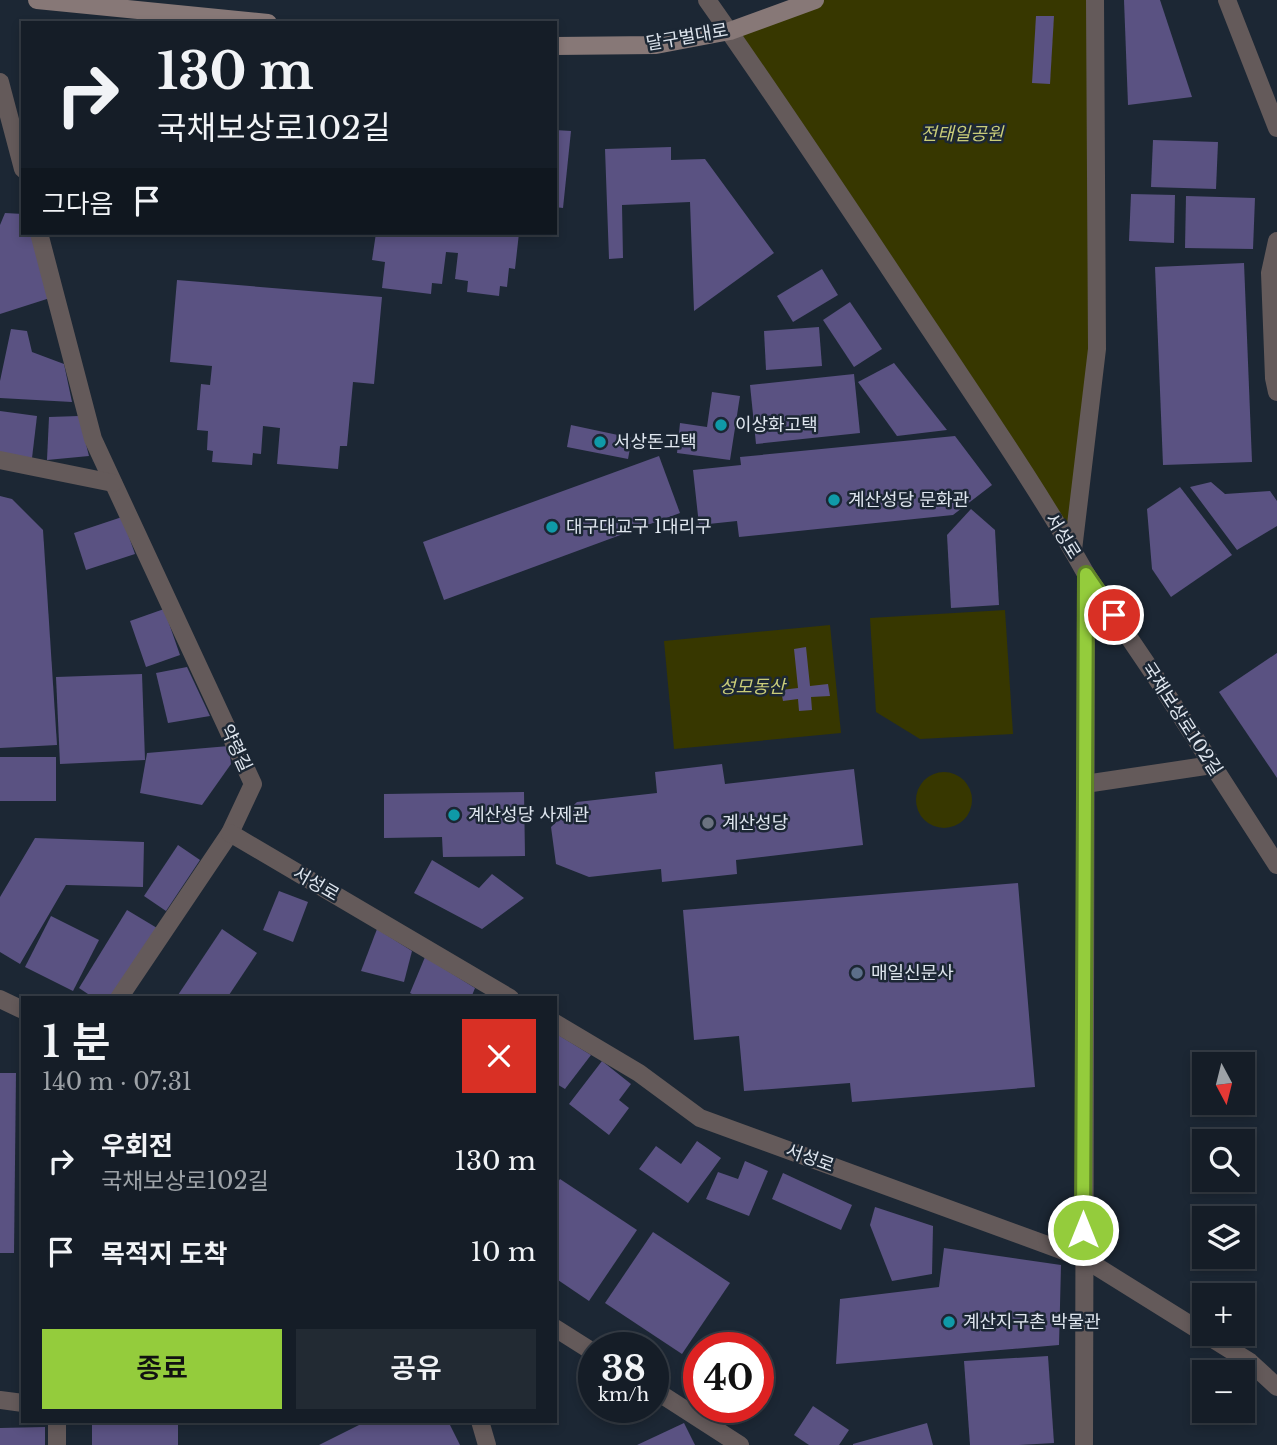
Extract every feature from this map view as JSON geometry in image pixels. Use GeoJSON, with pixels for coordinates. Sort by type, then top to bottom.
{"type":"FeatureCollection","features":[{"type":"Feature","properties":{"kind":"main road"},"geometry":{"type":"LineString","coordinates":[[37,0],[248,21]]}},
{"type":"Feature","properties":{"kind":"main road","name":"달구벌대로"},"geometry":{"type":"LineString","coordinates":[[557,46],[656,45],[730,31],[815,0]]}},
{"type":"Feature","properties":{"kind":"street","name":"서성로"},"geometry":{"type":"LineString","coordinates":[[707,0],[828,175],[1006,445],[1086,574],[1084,1445]]}},
{"type":"Feature","properties":{"kind":"street"},"geometry":{"type":"LineString","coordinates":[[1073,550],[1097,349],[1096,0]]}},
{"type":"Feature","properties":{"kind":"street"},"geometry":{"type":"LineString","coordinates":[[1227,0],[1277,128]]}},
{"type":"Feature","properties":{"kind":"street"},"geometry":{"type":"LineString","coordinates":[[0,82],[21,161]]}},
{"type":"Feature","properties":{"kind":"street","name":"약령길"},"geometry":{"type":"LineString","coordinates":[[40,235],[93,439],[253,784],[230,833],[120,996]]}},
{"type":"Feature","properties":{"kind":"street"},"geometry":{"type":"LineString","coordinates":[[1277,241],[1270,273],[1274,378],[1277,392]]}},
{"type":"Feature","properties":{"kind":"street"},"geometry":{"type":"LineString","coordinates":[[0,460],[113,483]]}},
{"type":"Feature","properties":{"kind":"street","name":"국채보상로102길"},"geometry":{"type":"LineString","coordinates":[[1086,574],[1277,865]]}},
{"type":"Feature","properties":{"kind":"street"},"geometry":{"type":"LineString","coordinates":[[1085,784],[1212,765]]}},
{"type":"Feature","properties":{"kind":"street","name":"서성로"},"geometry":{"type":"LineString","coordinates":[[230,833],[507,996]]}},
{"type":"Feature","properties":{"kind":"street"},"geometry":{"type":"LineString","coordinates":[[0,999],[21,1009]]}},
{"type":"Feature","properties":{"kind":"street","name":"서성로"},"geometry":{"type":"LineString","coordinates":[[557,1024],[639,1073],[700,1118],[1083,1258],[1250,1362],[1277,1387]]}},
{"type":"Feature","properties":{"kind":"street"},"geometry":{"type":"LineString","coordinates":[[557,1329],[578,1343]]}},
{"type":"Feature","properties":{"kind":"street"},"geometry":{"type":"LineString","coordinates":[[669,1399],[740,1445]]}},
{"type":"Feature","properties":{"kind":"street"},"geometry":{"type":"LineString","coordinates":[[0,1400],[21,1403]]}},
{"type":"Feature","properties":{"kind":"street"},"geometry":{"type":"LineString","coordinates":[[57,1423],[57,1445]]}},
{"type":"Feature","properties":{"kind":"street"},"geometry":{"type":"LineString","coordinates":[[481,1423],[488,1445]]}},
{"type":"Feature","properties":{"kind":"green space","name":"전태일공원"},"geometry":{"type":"Polygon","coordinates":[[[815,0],[1094,0],[1097,349],[1073,550],[730,31],[815,0]]]}},
{"type":"Feature","properties":{"kind":"green space"},"geometry":{"type":"Polygon","coordinates":[[[1005,610],[1013,734],[920,739],[876,712],[870,618],[1005,610]]]}},
{"type":"Feature","properties":{"kind":"green space","name":"성모동산"},"geometry":{"type":"Polygon","coordinates":[[[830,625],[841,733],[674,749],[664,641],[830,625]]]}},
{"type":"Feature","properties":{"kind":"green space"},"geometry":{"type":"Polygon","coordinates":[[[938,772],[950,772],[960,776],[968,784],[972,800],[968,816],[960,824],[950,828],[938,828],[928,824],[920,816],[916,806],[916,794],[920,784],[928,776],[938,772]]]}},
{"type":"Feature","properties":{"kind":"building"},"geometry":{"type":"Polygon","coordinates":[[[1124,0],[1160,0],[1192,97],[1128,105],[1124,0]]]}},
{"type":"Feature","properties":{"kind":"building"},"geometry":{"type":"Polygon","coordinates":[[[1036,16],[1054,16],[1050,84],[1032,83],[1036,16]]]}},
{"type":"Feature","properties":{"kind":"building"},"geometry":{"type":"Polygon","coordinates":[[[557,130],[571,131],[563,208],[557,207],[557,130]]]}},
{"type":"Feature","properties":{"kind":"building"},"geometry":{"type":"Polygon","coordinates":[[[1153,140],[1218,142],[1216,189],[1151,187],[1153,140]]]}},
{"type":"Feature","properties":{"kind":"building"},"geometry":{"type":"Polygon","coordinates":[[[671,147],[671,160],[705,159],[774,253],[694,311],[690,202],[622,205],[623,258],[609,259],[605,149],[671,147]]]}},
{"type":"Feature","properties":{"kind":"building"},"geometry":{"type":"Polygon","coordinates":[[[1131,194],[1175,195],[1174,243],[1129,241],[1131,194]]]}},
{"type":"Feature","properties":{"kind":"building"},"geometry":{"type":"Polygon","coordinates":[[[1186,196],[1255,198],[1253,249],[1185,248],[1186,196]]]}},
{"type":"Feature","properties":{"kind":"building"},"geometry":{"type":"Polygon","coordinates":[[[5,213],[21,214],[21,235],[32,235],[50,298],[0,314],[0,225],[5,213]]]}},
{"type":"Feature","properties":{"kind":"building"},"geometry":{"type":"Polygon","coordinates":[[[376,235],[519,235],[515,269],[509,268],[507,287],[500,286],[499,296],[467,292],[468,281],[455,279],[458,253],[446,252],[442,284],[432,283],[431,294],[382,288],[385,262],[372,260],[376,235]]]}},
{"type":"Feature","properties":{"kind":"building"},"geometry":{"type":"Polygon","coordinates":[[[1244,263],[1252,462],[1163,465],[1155,267],[1244,263]]]}},
{"type":"Feature","properties":{"kind":"building"},"geometry":{"type":"Polygon","coordinates":[[[822,269],[838,295],[793,322],[777,296],[822,269]]]}},
{"type":"Feature","properties":{"kind":"building"},"geometry":{"type":"Polygon","coordinates":[[[177,280],[382,297],[374,384],[353,382],[347,446],[340,446],[338,469],[277,464],[280,428],[263,426],[261,454],[253,453],[252,465],[212,462],[213,451],[207,450],[208,431],[197,430],[201,384],[210,385],[212,366],[170,362],[177,280]]]}},
{"type":"Feature","properties":{"kind":"building"},"geometry":{"type":"Polygon","coordinates":[[[850,302],[882,349],[854,367],[823,320],[850,302]]]}},
{"type":"Feature","properties":{"kind":"building"},"geometry":{"type":"Polygon","coordinates":[[[819,327],[822,366],[766,370],[764,331],[819,327]]]}},
{"type":"Feature","properties":{"kind":"building"},"geometry":{"type":"Polygon","coordinates":[[[11,329],[27,331],[32,352],[64,364],[72,402],[0,398],[0,381],[11,329]]]}},
{"type":"Feature","properties":{"kind":"building"},"geometry":{"type":"Polygon","coordinates":[[[894,363],[947,430],[897,436],[858,382],[894,363]]]}},
{"type":"Feature","properties":{"kind":"building"},"geometry":{"type":"Polygon","coordinates":[[[854,374],[860,433],[756,444],[750,385],[854,374]]]}},
{"type":"Feature","properties":{"kind":"building","name":"이상화고택"},"geometry":{"type":"Polygon","coordinates":[[[712,392],[740,396],[730,460],[677,453],[680,423],[707,427],[712,392]]]}},
{"type":"Feature","properties":{"kind":"building"},"geometry":{"type":"Polygon","coordinates":[[[0,411],[37,416],[32,458],[0,454],[0,411]]]}},
{"type":"Feature","properties":{"kind":"building"},"geometry":{"type":"Polygon","coordinates":[[[79,416],[89,456],[47,460],[49,417],[79,416]]]}},
{"type":"Feature","properties":{"kind":"building","name":"서상돈고택"},"geometry":{"type":"Polygon","coordinates":[[[571,425],[632,438],[628,459],[567,447],[571,425]]]}},
{"type":"Feature","properties":{"kind":"building","name":"계산성당 문화관"},"geometry":{"type":"Polygon","coordinates":[[[955,436],[992,485],[953,515],[739,537],[737,521],[699,525],[693,470],[741,465],[740,457],[955,436]]]}},
{"type":"Feature","properties":{"kind":"building","name":"대구대교구 1대리구"},"geometry":{"type":"Polygon","coordinates":[[[659,456],[680,513],[444,600],[423,542],[659,456]]]}},
{"type":"Feature","properties":{"kind":"building"},"geometry":{"type":"Polygon","coordinates":[[[1211,482],[1225,494],[1270,491],[1277,501],[1277,526],[1237,550],[1190,487],[1211,482]]]}},
{"type":"Feature","properties":{"kind":"building"},"geometry":{"type":"Polygon","coordinates":[[[1180,487],[1232,555],[1171,597],[1152,569],[1147,509],[1180,487]]]}},
{"type":"Feature","properties":{"kind":"building"},"geometry":{"type":"Polygon","coordinates":[[[0,496],[12,499],[43,530],[57,745],[0,748],[0,496]]]}},
{"type":"Feature","properties":{"kind":"building"},"geometry":{"type":"Polygon","coordinates":[[[971,509],[995,530],[999,605],[951,608],[947,535],[971,509]]]}},
{"type":"Feature","properties":{"kind":"building"},"geometry":{"type":"Polygon","coordinates":[[[122,517],[135,554],[86,570],[74,533],[122,517]]]}},
{"type":"Feature","properties":{"kind":"building"},"geometry":{"type":"Polygon","coordinates":[[[164,609],[180,655],[146,667],[130,621],[164,609]]]}},
{"type":"Feature","properties":{"kind":"building"},"geometry":{"type":"Polygon","coordinates":[[[806,647],[810,686],[828,684],[830,696],[811,697],[812,710],[799,711],[798,699],[783,701],[781,690],[798,688],[794,649],[806,647]]]}},
{"type":"Feature","properties":{"kind":"building"},"geometry":{"type":"Polygon","coordinates":[[[1277,653],[1277,778],[1219,692],[1277,653]]]}},
{"type":"Feature","properties":{"kind":"building"},"geometry":{"type":"Polygon","coordinates":[[[187,667],[210,716],[168,723],[156,673],[187,667]]]}},
{"type":"Feature","properties":{"kind":"building"},"geometry":{"type":"Polygon","coordinates":[[[142,674],[145,760],[60,764],[56,677],[142,674]]]}},
{"type":"Feature","properties":{"kind":"building"},"geometry":{"type":"Polygon","coordinates":[[[229,746],[231,764],[202,805],[140,793],[147,753],[229,746]]]}},
{"type":"Feature","properties":{"kind":"building"},"geometry":{"type":"Polygon","coordinates":[[[0,757],[56,757],[56,801],[0,801],[0,757]]]}},
{"type":"Feature","properties":{"kind":"building","name":"계산성당"},"geometry":{"type":"Polygon","coordinates":[[[722,764],[725,784],[854,769],[863,845],[736,860],[737,874],[662,882],[661,869],[589,877],[556,864],[551,827],[577,802],[657,793],[655,772],[722,764]]]}},
{"type":"Feature","properties":{"kind":"building","name":"계산성당 사제관"},"geometry":{"type":"Polygon","coordinates":[[[524,792],[525,856],[443,857],[442,837],[384,838],[384,794],[524,792]]]}},
{"type":"Feature","properties":{"kind":"building"},"geometry":{"type":"Polygon","coordinates":[[[35,838],[144,842],[143,887],[66,885],[20,964],[0,952],[0,897],[35,838]]]}},
{"type":"Feature","properties":{"kind":"building"},"geometry":{"type":"Polygon","coordinates":[[[178,845],[200,860],[166,911],[144,896],[178,845]]]}},
{"type":"Feature","properties":{"kind":"building"},"geometry":{"type":"Polygon","coordinates":[[[432,860],[479,888],[492,874],[524,898],[482,929],[414,893],[432,860]]]}},
{"type":"Feature","properties":{"kind":"building","name":"매일신문사"},"geometry":{"type":"Polygon","coordinates":[[[1018,883],[1035,1087],[852,1102],[850,1083],[744,1091],[739,1036],[694,1040],[683,910],[1018,883]]]}},
{"type":"Feature","properties":{"kind":"building"},"geometry":{"type":"Polygon","coordinates":[[[279,891],[308,902],[293,942],[263,930],[279,891]]]}},
{"type":"Feature","properties":{"kind":"building"},"geometry":{"type":"Polygon","coordinates":[[[127,910],[157,928],[115,996],[91,996],[79,988],[127,910]]]}},
{"type":"Feature","properties":{"kind":"building"},"geometry":{"type":"Polygon","coordinates":[[[51,916],[99,940],[73,991],[25,967],[51,916]]]}},
{"type":"Feature","properties":{"kind":"building"},"geometry":{"type":"Polygon","coordinates":[[[222,929],[257,953],[228,996],[177,996],[222,929]]]}},
{"type":"Feature","properties":{"kind":"building"},"geometry":{"type":"Polygon","coordinates":[[[377,929],[412,951],[404,982],[361,971],[377,929]]]}},
{"type":"Feature","properties":{"kind":"building"},"geometry":{"type":"Polygon","coordinates":[[[425,957],[475,988],[472,996],[416,996],[410,993],[425,957]]]}},
{"type":"Feature","properties":{"kind":"building"},"geometry":{"type":"Polygon","coordinates":[[[557,1034],[591,1055],[565,1089],[557,1084],[557,1034]]]}},
{"type":"Feature","properties":{"kind":"building"},"geometry":{"type":"Polygon","coordinates":[[[602,1061],[631,1084],[619,1100],[629,1108],[609,1135],[569,1104],[602,1061]]]}},
{"type":"Feature","properties":{"kind":"building"},"geometry":{"type":"Polygon","coordinates":[[[0,1073],[16,1073],[14,1253],[0,1253],[0,1073]]]}},
{"type":"Feature","properties":{"kind":"building"},"geometry":{"type":"Polygon","coordinates":[[[697,1141],[721,1158],[688,1203],[639,1169],[656,1146],[681,1164],[697,1141]]]}},
{"type":"Feature","properties":{"kind":"building"},"geometry":{"type":"Polygon","coordinates":[[[745,1161],[768,1171],[749,1216],[706,1199],[718,1172],[738,1179],[745,1161]]]}},
{"type":"Feature","properties":{"kind":"building"},"geometry":{"type":"Polygon","coordinates":[[[783,1173],[852,1205],[841,1230],[772,1199],[783,1173]]]}},
{"type":"Feature","properties":{"kind":"building"},"geometry":{"type":"Polygon","coordinates":[[[560,1179],[637,1230],[589,1301],[557,1279],[557,1183],[560,1179]]]}},
{"type":"Feature","properties":{"kind":"building"},"geometry":{"type":"Polygon","coordinates":[[[875,1207],[933,1226],[932,1274],[892,1281],[870,1225],[875,1207]]]}},
{"type":"Feature","properties":{"kind":"building"},"geometry":{"type":"Polygon","coordinates":[[[653,1232],[730,1283],[697,1332],[683,1332],[682,1354],[669,1345],[669,1332],[649,1332],[605,1303],[653,1232]]]}},
{"type":"Feature","properties":{"kind":"building","name":"계산지구촌 박물관"},"geometry":{"type":"Polygon","coordinates":[[[944,1248],[1061,1265],[1059,1345],[836,1364],[840,1299],[939,1287],[944,1248]]]}},
{"type":"Feature","properties":{"kind":"building"},"geometry":{"type":"Polygon","coordinates":[[[1048,1356],[1054,1443],[970,1445],[964,1361],[1048,1356]]]}},
{"type":"Feature","properties":{"kind":"building"},"geometry":{"type":"Polygon","coordinates":[[[813,1406],[849,1430],[839,1445],[809,1445],[794,1435],[813,1406]]]}},
{"type":"Feature","properties":{"kind":"building"},"geometry":{"type":"Polygon","coordinates":[[[92,1423],[178,1423],[178,1445],[92,1445],[92,1423]]]}},
{"type":"Feature","properties":{"kind":"building"},"geometry":{"type":"Polygon","coordinates":[[[363,1423],[449,1423],[460,1445],[319,1445],[363,1423]]]}},
{"type":"Feature","properties":{"kind":"building"},"geometry":{"type":"Polygon","coordinates":[[[684,1423],[695,1445],[637,1445],[684,1423]]]}},
{"type":"Feature","properties":{"kind":"building"},"geometry":{"type":"Polygon","coordinates":[[[927,1423],[933,1445],[853,1445],[853,1444],[927,1423]]]}},
{"type":"Feature","properties":{"kind":"building"},"geometry":{"type":"Polygon","coordinates":[[[45,1427],[45,1445],[0,1445],[0,1428],[45,1427]]]}},
{"type":"Feature","properties":{"kind":"place","name":"이상화고택"},"geometry":{"type":"Point","coordinates":[721,425]}},
{"type":"Feature","properties":{"kind":"place","name":"서상돈고택"},"geometry":{"type":"Point","coordinates":[600,442]}},
{"type":"Feature","properties":{"kind":"place","name":"계산성당 문화관"},"geometry":{"type":"Point","coordinates":[834,500]}},
{"type":"Feature","properties":{"kind":"place","name":"대구대교구 1대리구"},"geometry":{"type":"Point","coordinates":[552,527]}},
{"type":"Feature","properties":{"kind":"place","name":"계산성당 사제관"},"geometry":{"type":"Point","coordinates":[454,815]}},
{"type":"Feature","properties":{"kind":"place","name":"계산성당"},"geometry":{"type":"Point","coordinates":[708,823]}},
{"type":"Feature","properties":{"kind":"place","name":"매일신문사"},"geometry":{"type":"Point","coordinates":[857,973]}},
{"type":"Feature","properties":{"kind":"place","name":"계산지구촌 박물관"},"geometry":{"type":"Point","coordinates":[949,1322]}},
{"type":"Feature","properties":{"kind":"route"},"geometry":{"type":"LineString","coordinates":[[1083,1230],[1086,574],[1114,615]]}}]}
